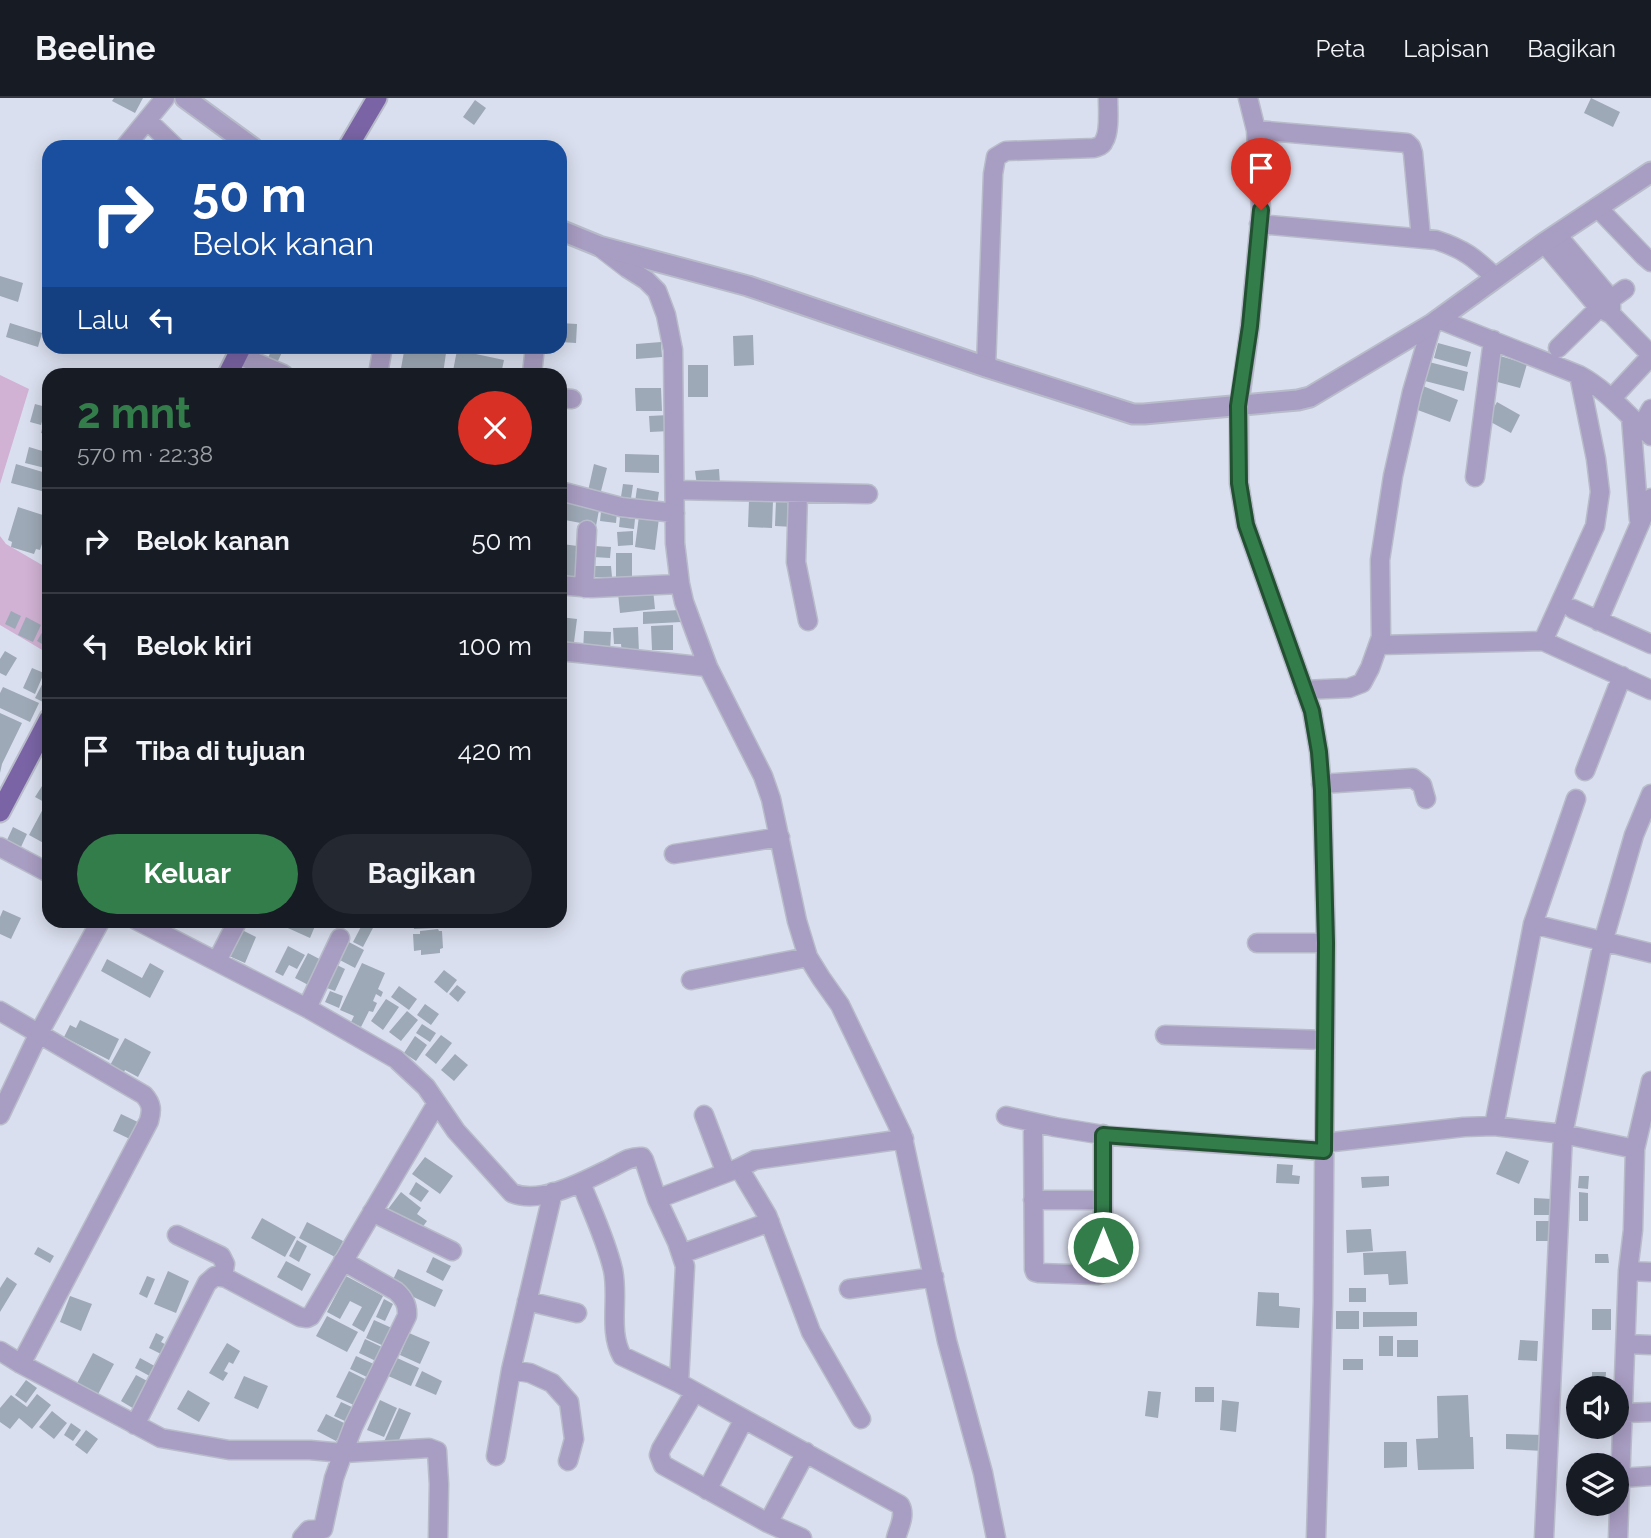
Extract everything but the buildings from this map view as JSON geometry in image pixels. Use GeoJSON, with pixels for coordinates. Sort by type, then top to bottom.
{"type":"FeatureCollection","features":[{"type":"Feature","properties":{"kind":"main road"},"geometry":{"type":"LineString","coordinates":[[352,140],[377,98]]}},
{"type":"Feature","properties":{"kind":"main road"},"geometry":{"type":"LineString","coordinates":[[0,812],[42,732]]}},
{"type":"Feature","properties":{"kind":"street"},"geometry":{"type":"LineString","coordinates":[[131,140],[164,98]]}},
{"type":"Feature","properties":{"kind":"street"},"geometry":{"type":"LineString","coordinates":[[185,98],[242,140]]}},
{"type":"Feature","properties":{"kind":"street"},"geometry":{"type":"LineString","coordinates":[[986,367],[993,174],[996,157],[1006,151],[1101,146],[1105,141],[1108,98]]}},
{"type":"Feature","properties":{"kind":"street"},"geometry":{"type":"LineString","coordinates":[[1248,98],[1256,130],[1261,210],[1250,326],[1238,406],[1239,483],[1246,525],[1312,711],[1321,784],[1326,943],[1323,1302],[1316,1538]]}},
{"type":"Feature","properties":{"kind":"street"},"geometry":{"type":"LineString","coordinates":[[147,120],[168,140]]}},
{"type":"Feature","properties":{"kind":"street"},"geometry":{"type":"LineString","coordinates":[[1256,130],[1407,143],[1413,153],[1420,238]]}},
{"type":"Feature","properties":{"kind":"street"},"geometry":{"type":"LineString","coordinates":[[567,233],[599,246],[748,286],[1133,414],[1310,397],[1435,321],[1550,239],[1651,172]]}},
{"type":"Feature","properties":{"kind":"street"},"geometry":{"type":"LineString","coordinates":[[1597,207],[1651,262]]}},
{"type":"Feature","properties":{"kind":"street"},"geometry":{"type":"LineString","coordinates":[[1259,224],[1436,240],[1473,256],[1496,278]]}},
{"type":"Feature","properties":{"kind":"street"},"geometry":{"type":"LineString","coordinates":[[1550,239],[1611,302],[1651,355],[1612,398]]}},
{"type":"Feature","properties":{"kind":"street"},"geometry":{"type":"LineString","coordinates":[[599,246],[657,291],[666,315],[673,350],[675,543],[684,602],[708,667],[763,776],[771,799],[797,921],[808,957],[840,1005],[902,1133],[947,1340],[983,1473],[996,1538]]}},
{"type":"Feature","properties":{"kind":"street"},"geometry":{"type":"LineString","coordinates":[[1558,348],[1611,302]]}},
{"type":"Feature","properties":{"kind":"street"},"geometry":{"type":"LineString","coordinates":[[1435,321],[1493,340],[1579,374],[1612,398],[1641,427]]}},
{"type":"Feature","properties":{"kind":"street"},"geometry":{"type":"LineString","coordinates":[[1304,690],[1349,688],[1362,683],[1370,668],[1381,637],[1380,560],[1392,476],[1412,392],[1435,321]]}},
{"type":"Feature","properties":{"kind":"street"},"geometry":{"type":"LineString","coordinates":[[1475,477],[1493,340]]}},
{"type":"Feature","properties":{"kind":"street"},"geometry":{"type":"LineString","coordinates":[[246,354],[272,368]]}},
{"type":"Feature","properties":{"kind":"street"},"geometry":{"type":"LineString","coordinates":[[1543,641],[1595,526],[1600,492],[1579,374]]}},
{"type":"Feature","properties":{"kind":"street"},"geometry":{"type":"LineString","coordinates":[[1640,524],[1641,427],[1651,409]]}},
{"type":"Feature","properties":{"kind":"street"},"geometry":{"type":"LineString","coordinates":[[675,491],[868,494]]}},
{"type":"Feature","properties":{"kind":"street"},"geometry":{"type":"LineString","coordinates":[[567,493],[621,507],[675,513]]}},
{"type":"Feature","properties":{"kind":"street"},"geometry":{"type":"LineString","coordinates":[[798,493],[796,562],[808,621]]}},
{"type":"Feature","properties":{"kind":"street"},"geometry":{"type":"LineString","coordinates":[[1598,621],[1651,498]]}},
{"type":"Feature","properties":{"kind":"street"},"geometry":{"type":"LineString","coordinates":[[584,587],[587,530]]}},
{"type":"Feature","properties":{"kind":"street"},"geometry":{"type":"LineString","coordinates":[[567,586],[632,587],[680,584]]}},
{"type":"Feature","properties":{"kind":"street"},"geometry":{"type":"LineString","coordinates":[[1573,609],[1651,644]]}},
{"type":"Feature","properties":{"kind":"street"},"geometry":{"type":"LineString","coordinates":[[1378,645],[1543,641],[1651,690]]}},
{"type":"Feature","properties":{"kind":"street"},"geometry":{"type":"LineString","coordinates":[[567,653],[708,667]]}},
{"type":"Feature","properties":{"kind":"street"},"geometry":{"type":"LineString","coordinates":[[1585,771],[1622,676]]}},
{"type":"Feature","properties":{"kind":"street"},"geometry":{"type":"LineString","coordinates":[[1321,784],[1413,778],[1422,785],[1426,799]]}},
{"type":"Feature","properties":{"kind":"street"},"geometry":{"type":"LineString","coordinates":[[1544,1538],[1563,1134],[1603,942],[1634,835],[1651,794]]}},
{"type":"Feature","properties":{"kind":"street"},"geometry":{"type":"LineString","coordinates":[[1494,1126],[1533,924],[1576,799]]}},
{"type":"Feature","properties":{"kind":"street"},"geometry":{"type":"LineString","coordinates":[[674,854],[780,837]]}},
{"type":"Feature","properties":{"kind":"street"},"geometry":{"type":"LineString","coordinates":[[0,847],[42,869]]}},
{"type":"Feature","properties":{"kind":"street"},"geometry":{"type":"LineString","coordinates":[[1533,924],[1651,953]]}},
{"type":"Feature","properties":{"kind":"street"},"geometry":{"type":"LineString","coordinates":[[0,1115],[39,1033],[97,928]]}},
{"type":"Feature","properties":{"kind":"street"},"geometry":{"type":"LineString","coordinates":[[152,928],[307,1008],[396,1059],[426,1087],[456,1131],[512,1193],[530,1197],[553,1192],[581,1183],[631,1158],[642,1157],[685,1266],[686,1388],[659,1455],[663,1465],[768,1523],[802,1538]]}},
{"type":"Feature","properties":{"kind":"street"},"geometry":{"type":"LineString","coordinates":[[217,961],[235,928]]}},
{"type":"Feature","properties":{"kind":"street"},"geometry":{"type":"LineString","coordinates":[[307,1008],[340,939]]}},
{"type":"Feature","properties":{"kind":"street"},"geometry":{"type":"LineString","coordinates":[[1257,943],[1326,943]]}},
{"type":"Feature","properties":{"kind":"street"},"geometry":{"type":"LineString","coordinates":[[691,980],[808,957]]}},
{"type":"Feature","properties":{"kind":"street"},"geometry":{"type":"LineString","coordinates":[[0,1011],[144,1095],[150,1101],[151,1112],[149,1122],[21,1364]]}},
{"type":"Feature","properties":{"kind":"street"},"geometry":{"type":"LineString","coordinates":[[1165,1035],[1325,1040]]}},
{"type":"Feature","properties":{"kind":"street"},"geometry":{"type":"LineString","coordinates":[[1625,1376],[1635,1149],[1651,1081]]}},
{"type":"Feature","properties":{"kind":"street"},"geometry":{"type":"LineString","coordinates":[[135,1425],[207,1283],[215,1276],[222,1277],[300,1317],[311,1316],[437,1103]]}},
{"type":"Feature","properties":{"kind":"street"},"geometry":{"type":"LineString","coordinates":[[704,1115],[733,1170],[767,1215],[811,1332],[862,1419]]}},
{"type":"Feature","properties":{"kind":"street"},"geometry":{"type":"LineString","coordinates":[[1006,1116],[1103,1135],[1324,1147],[1464,1127],[1494,1126],[1563,1134],[1635,1149]]}},
{"type":"Feature","properties":{"kind":"street"},"geometry":{"type":"LineString","coordinates":[[1033,1122],[1035,1272],[1097,1275],[1103,1270],[1103,1135]]}},
{"type":"Feature","properties":{"kind":"street"},"geometry":{"type":"LineString","coordinates":[[657,1199],[755,1160],[904,1139]]}},
{"type":"Feature","properties":{"kind":"street"},"geometry":{"type":"LineString","coordinates":[[581,1183],[606,1246],[613,1273],[616,1335],[622,1356],[806,1452],[900,1505],[903,1510],[896,1538]]}},
{"type":"Feature","properties":{"kind":"street"},"geometry":{"type":"LineString","coordinates":[[496,1456],[511,1370],[553,1192]]}},
{"type":"Feature","properties":{"kind":"street"},"geometry":{"type":"LineString","coordinates":[[1033,1200],[1103,1200]]}},
{"type":"Feature","properties":{"kind":"street"},"geometry":{"type":"LineString","coordinates":[[372,1212],[452,1251]]}},
{"type":"Feature","properties":{"kind":"street"},"geometry":{"type":"LineString","coordinates":[[681,1254],[770,1222]]}},
{"type":"Feature","properties":{"kind":"street"},"geometry":{"type":"LineString","coordinates":[[177,1235],[221,1256],[225,1264],[222,1277]]}},
{"type":"Feature","properties":{"kind":"street"},"geometry":{"type":"LineString","coordinates":[[302,1538],[309,1530],[323,1529],[334,1478],[343,1452],[407,1316],[408,1308],[402,1296],[343,1261]]}},
{"type":"Feature","properties":{"kind":"street"},"geometry":{"type":"LineString","coordinates":[[1629,1271],[1651,1272]]}},
{"type":"Feature","properties":{"kind":"street"},"geometry":{"type":"LineString","coordinates":[[849,1289],[934,1277]]}},
{"type":"Feature","properties":{"kind":"street"},"geometry":{"type":"LineString","coordinates":[[527,1301],[577,1313]]}},
{"type":"Feature","properties":{"kind":"street"},"geometry":{"type":"LineString","coordinates":[[1626,1345],[1651,1345]]}},
{"type":"Feature","properties":{"kind":"street"},"geometry":{"type":"LineString","coordinates":[[0,1351],[161,1438],[229,1450],[343,1452],[429,1448],[437,1451],[438,1538]]}},
{"type":"Feature","properties":{"kind":"street"},"geometry":{"type":"LineString","coordinates":[[511,1370],[530,1373],[552,1383],[569,1402],[574,1439],[568,1461]]}},
{"type":"Feature","properties":{"kind":"street"},"geometry":{"type":"LineString","coordinates":[[1629,1413],[1651,1412]]}},
{"type":"Feature","properties":{"kind":"street"},"geometry":{"type":"LineString","coordinates":[[707,1490],[744,1419]]}},
{"type":"Feature","properties":{"kind":"street"},"geometry":{"type":"LineString","coordinates":[[768,1523],[806,1452]]}},
{"type":"Feature","properties":{"kind":"street"},"geometry":{"type":"LineString","coordinates":[[1629,1477],[1651,1476]]}},
{"type":"Feature","properties":{"kind":"street"},"geometry":{"type":"LineString","coordinates":[[1618,1538],[1619,1516]]}},
{"type":"Feature","properties":{"kind":"shaded area"},"geometry":{"type":"Polygon","coordinates":[[[0,375],[29,389],[0,484],[0,375]]]}},
{"type":"Feature","properties":{"kind":"shaded area"},"geometry":{"type":"Polygon","coordinates":[[[0,536],[6,544],[42,565],[42,650],[0,625],[0,536]]]}},
{"type":"Feature","properties":{"kind":"route"},"geometry":{"type":"LineString","coordinates":[[1103,1247],[1103,1135],[1324,1151],[1326,943],[1319,752],[1312,711],[1246,525],[1239,483],[1238,406],[1250,326],[1261,210]]}}]}
